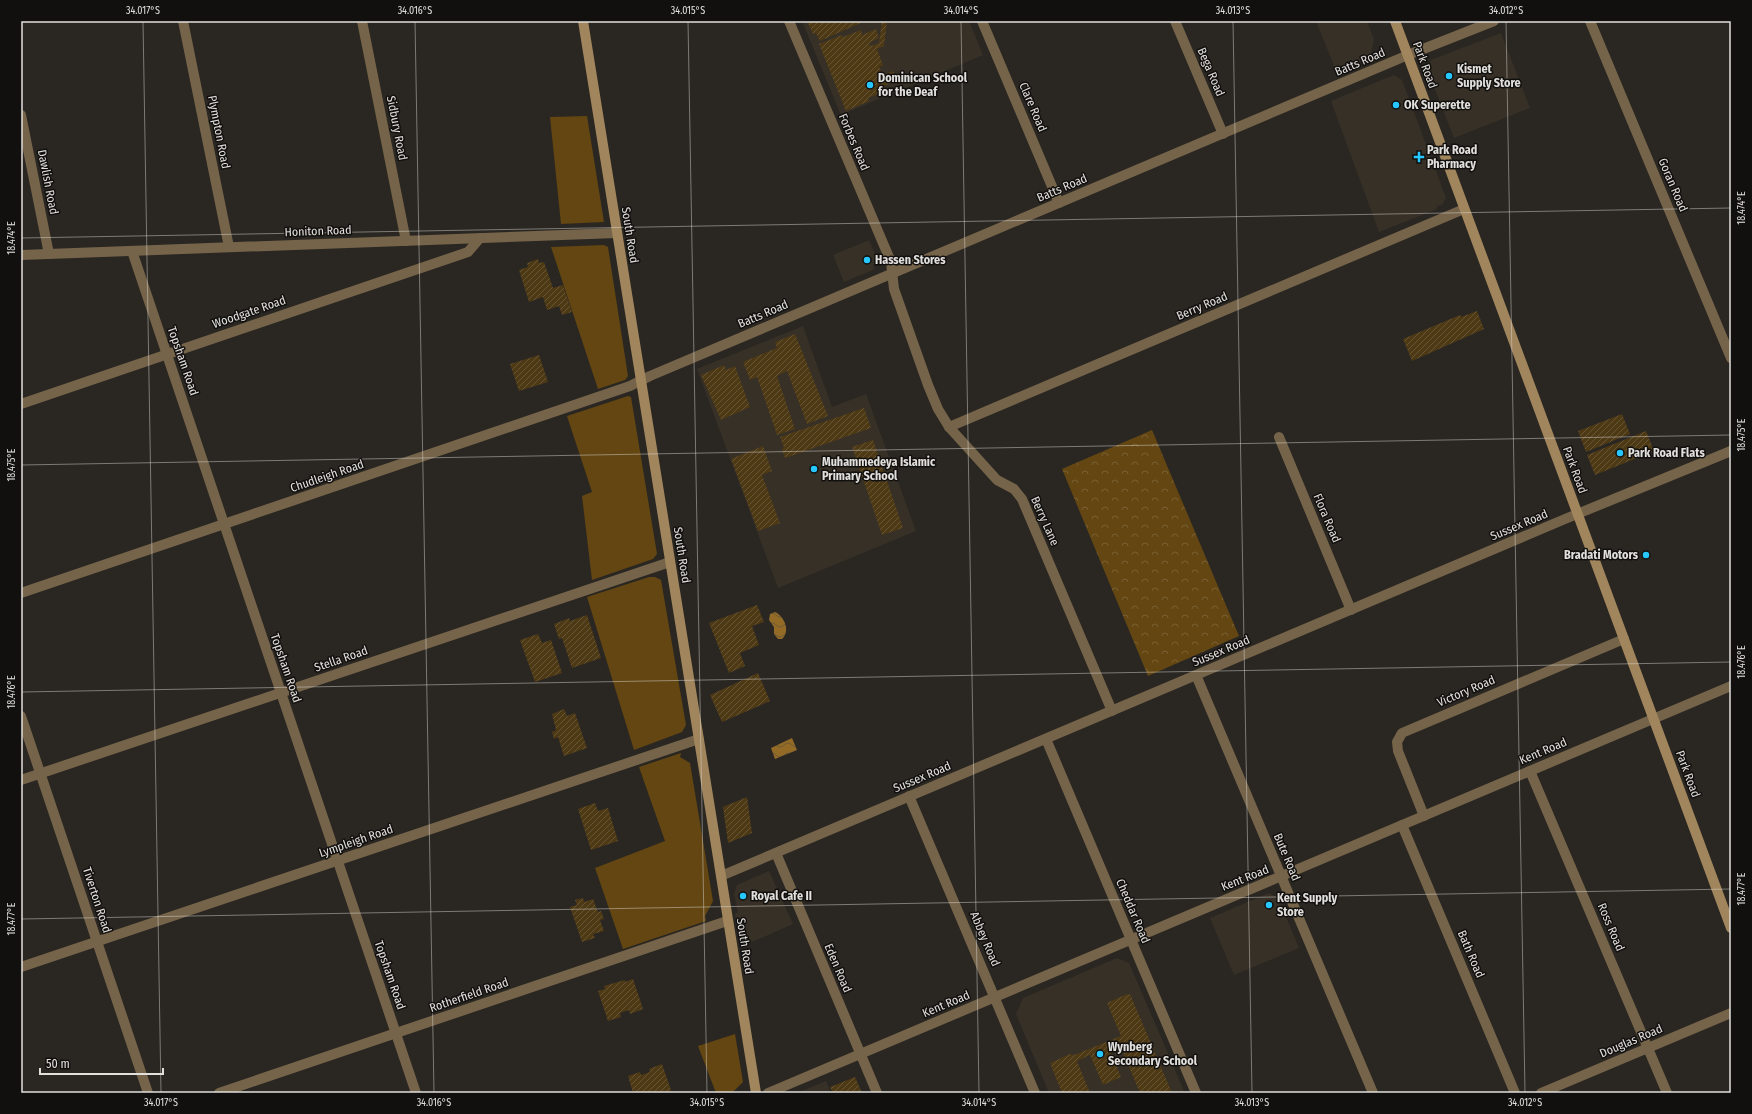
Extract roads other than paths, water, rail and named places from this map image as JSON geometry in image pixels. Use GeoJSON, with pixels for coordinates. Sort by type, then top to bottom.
{"type":"FeatureCollection","features":[{"type":"Feature","properties":{"kind":"street","name":"Plympton Road"},"geometry":{"type":"LineString","coordinates":[[183,21],[229,247]]}},
{"type":"Feature","properties":{"kind":"street","name":"Sidbury Road"},"geometry":{"type":"LineString","coordinates":[[362,21],[406,241]]}},
{"type":"Feature","properties":{"kind":"street","name":"South Road"},"geometry":{"type":"LineString","coordinates":[[583,21],[756,1093]]}},
{"type":"Feature","properties":{"kind":"street","name":"Forbes Road"},"geometry":{"type":"LineString","coordinates":[[789,21],[891,262],[892,274]]}},
{"type":"Feature","properties":{"kind":"street","name":"Clare Road"},"geometry":{"type":"LineString","coordinates":[[982,21],[1059,203]]}},
{"type":"Feature","properties":{"kind":"street","name":"Bega Road"},"geometry":{"type":"LineString","coordinates":[[1176,21],[1223,134]]}},
{"type":"Feature","properties":{"kind":"street","name":"Park Road"},"geometry":{"type":"LineString","coordinates":[[1395,21],[1731,928]]}},
{"type":"Feature","properties":{"kind":"street","name":"Batts Road"},"geometry":{"type":"LineString","coordinates":[[641,381],[1408,55],[1494,21]]}},
{"type":"Feature","properties":{"kind":"street","name":"Goran Road"},"geometry":{"type":"LineString","coordinates":[[1590,21],[1731,358]]}},
{"type":"Feature","properties":{"kind":"street","name":"Dawlish Road"},"geometry":{"type":"LineString","coordinates":[[21,115],[49,254]]}},
{"type":"Feature","properties":{"kind":"street","name":"Berry Road"},"geometry":{"type":"LineString","coordinates":[[949,427],[1464,209]]}},
{"type":"Feature","properties":{"kind":"street","name":"Honiton Road"},"geometry":{"type":"LineString","coordinates":[[21,255],[617,233]]}},
{"type":"Feature","properties":{"kind":"street","name":"Woodgate Road"},"geometry":{"type":"LineString","coordinates":[[21,404],[468,252],[480,238]]}},
{"type":"Feature","properties":{"kind":"street","name":"Topsham Road"},"geometry":{"type":"LineString","coordinates":[[132,251],[416,1093]]}},
{"type":"Feature","properties":{"kind":"street","name":"Berry Lane"},"geometry":{"type":"LineString","coordinates":[[892,274],[894,289],[938,409],[949,427],[997,480],[1014,489],[1022,499],[1112,711]]}},
{"type":"Feature","properties":{"kind":"street","name":"Chudleigh Road"},"geometry":{"type":"LineString","coordinates":[[21,593],[618,391],[641,381]]}},
{"type":"Feature","properties":{"kind":"street","name":"Flora Road"},"geometry":{"type":"LineString","coordinates":[[1279,437],[1351,610]]}},
{"type":"Feature","properties":{"kind":"street","name":"Sussex Road"},"geometry":{"type":"LineString","coordinates":[[721,876],[1578,514],[1731,451]]}},
{"type":"Feature","properties":{"kind":"street","name":"Stella Road"},"geometry":{"type":"LineString","coordinates":[[21,780],[670,562]]}},
{"type":"Feature","properties":{"kind":"street","name":"Victory Road"},"geometry":{"type":"LineString","coordinates":[[1424,816],[1398,750],[1397,742],[1402,733],[1624,639]]}},
{"type":"Feature","properties":{"kind":"street","name":"Bute Road"},"geometry":{"type":"LineString","coordinates":[[1196,675],[1373,1093]]}},
{"type":"Feature","properties":{"kind":"street","name":"Kent Road"},"geometry":{"type":"LineString","coordinates":[[768,1093],[1731,686]]}},
{"type":"Feature","properties":{"kind":"street","name":"Tiverton Road"},"geometry":{"type":"LineString","coordinates":[[21,716],[148,1093]]}},
{"type":"Feature","properties":{"kind":"street","name":"Lympleigh Road"},"geometry":{"type":"LineString","coordinates":[[21,967],[699,739]]}},
{"type":"Feature","properties":{"kind":"street","name":"Cheddar Road"},"geometry":{"type":"LineString","coordinates":[[1046,739],[1196,1093]]}},
{"type":"Feature","properties":{"kind":"street","name":"Ross Road"},"geometry":{"type":"LineString","coordinates":[[1530,771],[1667,1093]]}},
{"type":"Feature","properties":{"kind":"street","name":"Abbey Road"},"geometry":{"type":"LineString","coordinates":[[909,796],[1035,1093]]}},
{"type":"Feature","properties":{"kind":"street","name":"Bath Road"},"geometry":{"type":"LineString","coordinates":[[1402,825],[1515,1093]]}},
{"type":"Feature","properties":{"kind":"street","name":"Eden Road"},"geometry":{"type":"LineString","coordinates":[[776,853],[877,1093]]}},
{"type":"Feature","properties":{"kind":"street","name":"Rotherfield Road"},"geometry":{"type":"LineString","coordinates":[[219,1093],[728,921]]}},
{"type":"Feature","properties":{"kind":"street","name":"Douglas Road"},"geometry":{"type":"LineString","coordinates":[[1541,1093],[1731,1013]]}},
{"type":"Feature","properties":{"kind":"water"},"geometry":{"type":"Polygon","coordinates":[[[775,612],[784,620],[786,632],[782,639],[778,639],[774,634],[774,627],[769,620],[770,614],[775,612]]]}},
{"type":"Feature","properties":{"kind":"water"},"geometry":{"type":"Polygon","coordinates":[[[792,738],[797,750],[775,759],[771,748],[792,738]]]}},
{"type":"Feature","properties":{"kind":"place","name":"Kismet Supply Store"},"geometry":{"type":"Point","coordinates":[1449,76]}},
{"type":"Feature","properties":{"kind":"place","name":"Dominican School for the Deaf"},"geometry":{"type":"Point","coordinates":[870,85]}},
{"type":"Feature","properties":{"kind":"place","name":"OK Superette"},"geometry":{"type":"Point","coordinates":[1396,105]}},
{"type":"Feature","properties":{"kind":"place","name":"Park Road Pharmacy"},"geometry":{"type":"Point","coordinates":[1419,157]}},
{"type":"Feature","properties":{"kind":"place","name":"Hassen Stores"},"geometry":{"type":"Point","coordinates":[867,260]}},
{"type":"Feature","properties":{"kind":"place","name":"Park Road Flats"},"geometry":{"type":"Point","coordinates":[1620,453]}},
{"type":"Feature","properties":{"kind":"place","name":"Muhammedeya Islamic Primary School"},"geometry":{"type":"Point","coordinates":[814,469]}},
{"type":"Feature","properties":{"kind":"place","name":"Bradati Motors"},"geometry":{"type":"Point","coordinates":[1646,555]}},
{"type":"Feature","properties":{"kind":"place","name":"Royal Cafe II"},"geometry":{"type":"Point","coordinates":[743,896]}},
{"type":"Feature","properties":{"kind":"place","name":"Kent Supply Store"},"geometry":{"type":"Point","coordinates":[1269,905]}},
{"type":"Feature","properties":{"kind":"place","name":"Wynberg Secondary School"},"geometry":{"type":"Point","coordinates":[1100,1054]}}]}
